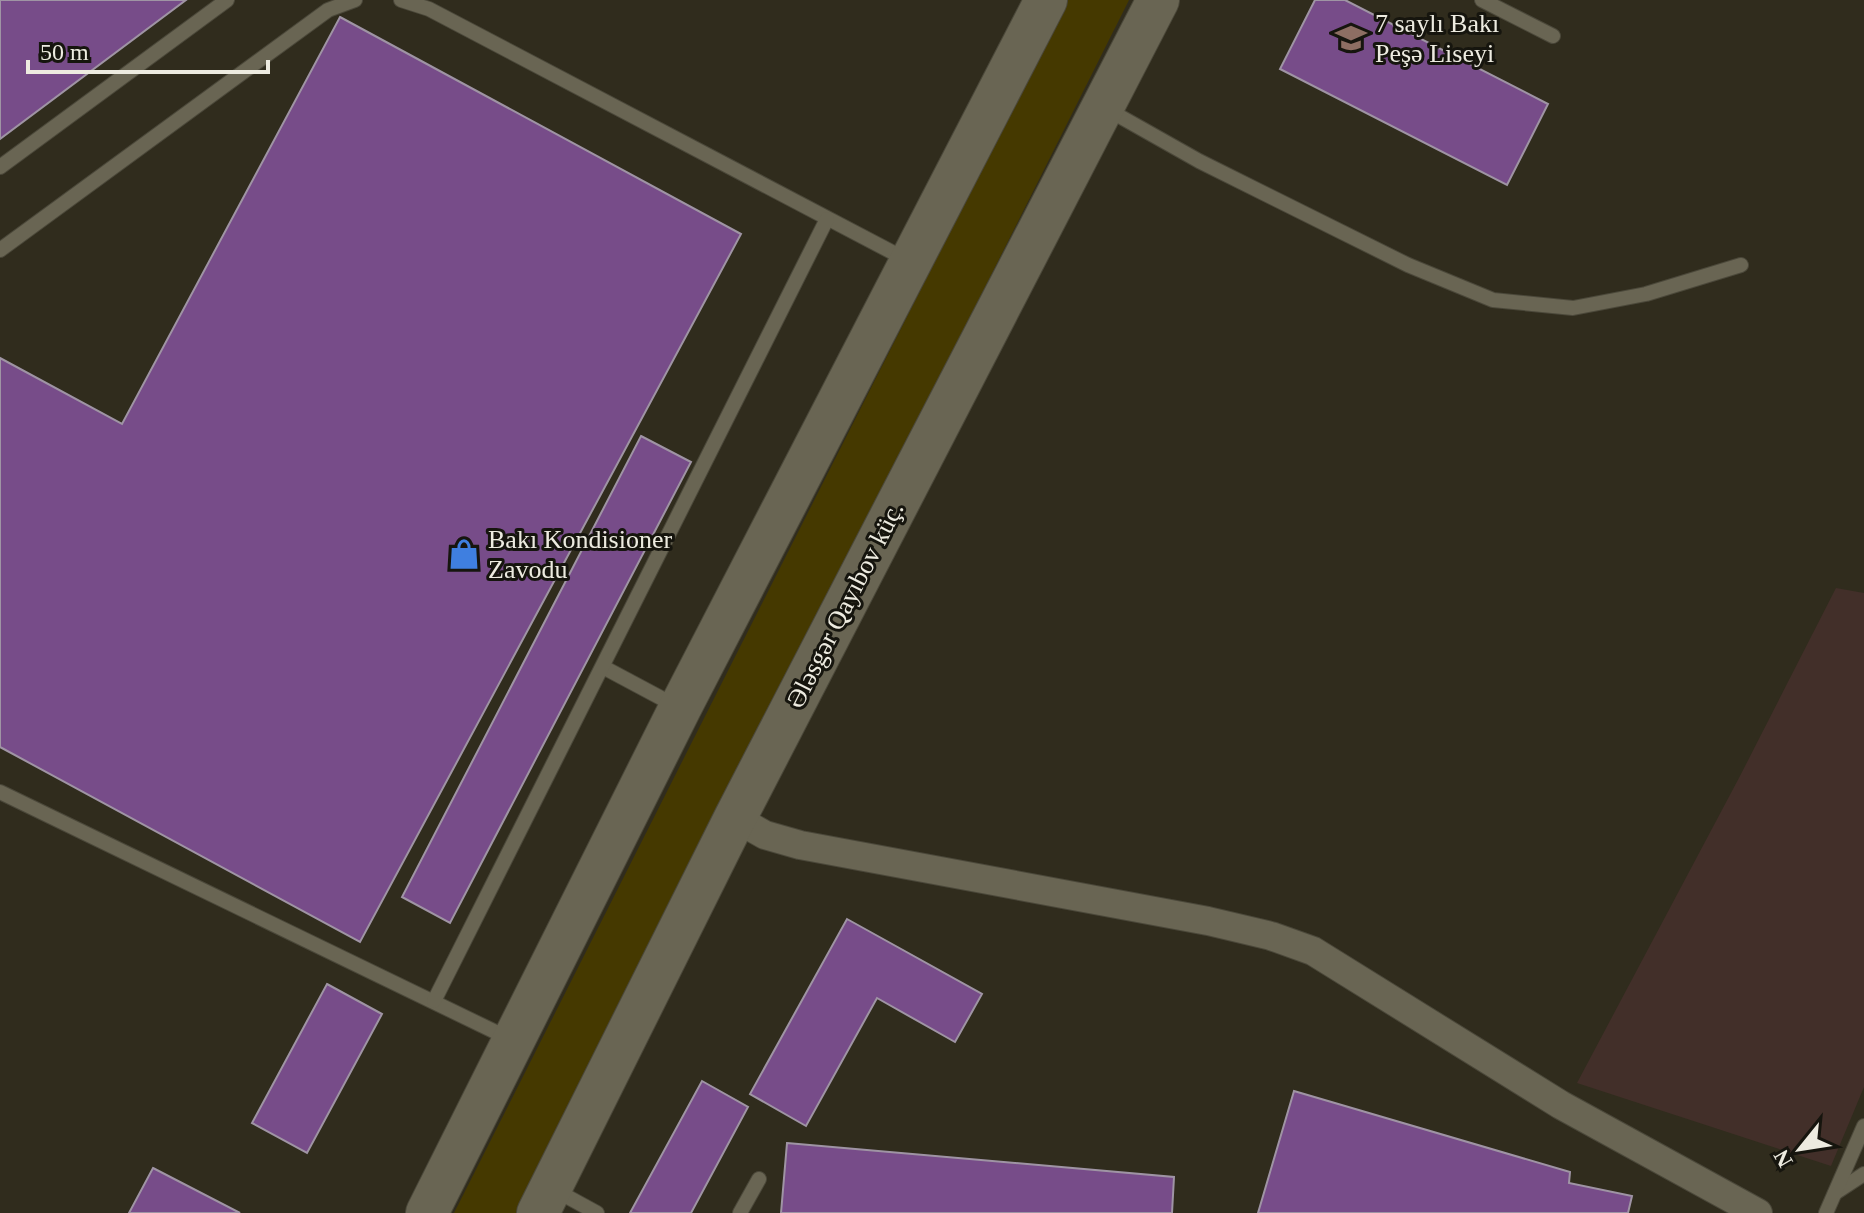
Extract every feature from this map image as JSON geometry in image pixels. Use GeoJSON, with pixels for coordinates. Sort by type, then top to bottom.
{"type":"FeatureCollection","features":[{"type":"Feature","properties":{"kind":"main road"},"geometry":{"type":"LineString","coordinates":[[427,1213],[680,708],[1046,0]]}},
{"type":"Feature","properties":{"kind":"main road","name":"Ələsgər Qayıbov küç."},"geometry":{"type":"LineString","coordinates":[[545,1200],[735,818],[1158,0]]}},
{"type":"Feature","properties":{"kind":"street"},"geometry":{"type":"LineString","coordinates":[[735,818],[765,835],[800,845],[1208,921],[1271,936],[1313,951],[1561,1105],[1758,1213]]}},
{"type":"Feature","properties":{"kind":"lane"},"geometry":{"type":"LineString","coordinates":[[0,167],[227,0]]}},
{"type":"Feature","properties":{"kind":"lane"},"geometry":{"type":"LineString","coordinates":[[0,250],[328,10],[355,0]]}},
{"type":"Feature","properties":{"kind":"lane"},"geometry":{"type":"LineString","coordinates":[[401,0],[429,9],[912,263]]}},
{"type":"Feature","properties":{"kind":"lane"},"geometry":{"type":"LineString","coordinates":[[1482,0],[1553,36]]}},
{"type":"Feature","properties":{"kind":"lane"},"geometry":{"type":"LineString","coordinates":[[1102,106],[1199,161],[1408,265],[1493,300],[1573,308],[1646,294],[1741,265]]}},
{"type":"Feature","properties":{"kind":"lane"},"geometry":{"type":"LineString","coordinates":[[434,1001],[827,219]]}},
{"type":"Feature","properties":{"kind":"lane"},"geometry":{"type":"LineString","coordinates":[[603,667],[680,708]]}},
{"type":"Feature","properties":{"kind":"lane"},"geometry":{"type":"LineString","coordinates":[[0,792],[514,1041]]}},
{"type":"Feature","properties":{"kind":"lane"},"geometry":{"type":"LineString","coordinates":[[1826,1213],[1864,1126]]}},
{"type":"Feature","properties":{"kind":"lane"},"geometry":{"type":"LineString","coordinates":[[1834,1193],[1864,1174]]}},
{"type":"Feature","properties":{"kind":"lane"},"geometry":{"type":"LineString","coordinates":[[740,1213],[759,1179]]}},
{"type":"Feature","properties":{"kind":"lane"},"geometry":{"type":"LineString","coordinates":[[545,1200],[597,1213]]}},
{"type":"Feature","properties":{"kind":"shaded area"},"geometry":{"type":"Polygon","coordinates":[[[1067,0],[1129,0],[521,1213],[454,1213],[1067,0]]]}},
{"type":"Feature","properties":{"kind":"shaded area"},"geometry":{"type":"Polygon","coordinates":[[[1836,588],[1864,593],[1864,1087],[1831,1166],[1577,1083],[1836,588]]]}},
{"type":"Feature","properties":{"kind":"building"},"geometry":{"type":"Polygon","coordinates":[[[0,0],[186,0],[0,139],[0,0]]]}},
{"type":"Feature","properties":{"kind":"building"},"geometry":{"type":"Polygon","coordinates":[[[1315,0],[1345,0],[1548,104],[1507,185],[1280,69],[1315,0]]]}},
{"type":"Feature","properties":{"kind":"building"},"geometry":{"type":"Polygon","coordinates":[[[340,17],[741,234],[360,942],[0,747],[0,358],[122,424],[340,17]]]}},
{"type":"Feature","properties":{"kind":"building"},"geometry":{"type":"Polygon","coordinates":[[[641,436],[691,462],[450,923],[402,897],[641,436]]]}},
{"type":"Feature","properties":{"kind":"building"},"geometry":{"type":"Polygon","coordinates":[[[847,919],[982,994],[955,1042],[877,998],[806,1126],[750,1094],[847,919]]]}},
{"type":"Feature","properties":{"kind":"building"},"geometry":{"type":"Polygon","coordinates":[[[327,984],[382,1014],[307,1153],[252,1123],[327,984]]]}},
{"type":"Feature","properties":{"kind":"building"},"geometry":{"type":"Polygon","coordinates":[[[702,1081],[748,1107],[691,1213],[630,1213],[702,1081]]]}},
{"type":"Feature","properties":{"kind":"building"},"geometry":{"type":"Polygon","coordinates":[[[1294,1091],[1570,1172],[1569,1183],[1632,1196],[1628,1213],[1258,1213],[1294,1091]]]}},
{"type":"Feature","properties":{"kind":"building"},"geometry":{"type":"Polygon","coordinates":[[[787,1143],[1174,1177],[1172,1213],[781,1213],[787,1143]]]}},
{"type":"Feature","properties":{"kind":"building"},"geometry":{"type":"Polygon","coordinates":[[[153,1168],[240,1213],[129,1213],[153,1168]]]}},
{"type":"Feature","properties":{"kind":"place","name":"7 saylı Bakı Peşə Liseyi"},"geometry":{"type":"Point","coordinates":[1351,38]}},
{"type":"Feature","properties":{"kind":"place","name":"Bakı Kondisioner Zavodu"},"geometry":{"type":"Point","coordinates":[464,554]}}]}
